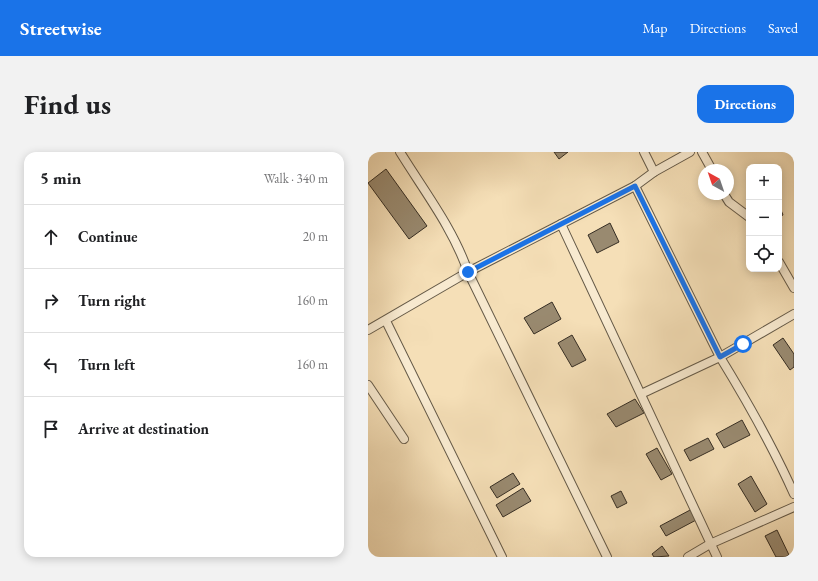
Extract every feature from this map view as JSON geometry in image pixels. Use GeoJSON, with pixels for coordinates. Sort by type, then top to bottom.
{"type":"FeatureCollection","features":[{"type":"Feature","properties":{"kind":"street"},"geometry":{"type":"LineString","coordinates":[[400,152],[442,216],[463,257],[468,272],[607,557]]}},
{"type":"Feature","properties":{"kind":"street"},"geometry":{"type":"LineString","coordinates":[[644,152],[654,172]]}},
{"type":"Feature","properties":{"kind":"street"},"geometry":{"type":"LineString","coordinates":[[368,330],[468,272],[635,186],[654,172],[690,152]]}},
{"type":"Feature","properties":{"kind":"street"},"geometry":{"type":"LineString","coordinates":[[702,152],[709,164]]}},
{"type":"Feature","properties":{"kind":"street"},"geometry":{"type":"LineString","coordinates":[[635,186],[720,357],[736,383],[784,472],[794,494]]}},
{"type":"Feature","properties":{"kind":"street"},"geometry":{"type":"LineString","coordinates":[[728,200],[746,215]]}},
{"type":"Feature","properties":{"kind":"street"},"geometry":{"type":"LineString","coordinates":[[561,224],[717,557]]}},
{"type":"Feature","properties":{"kind":"street"},"geometry":{"type":"LineString","coordinates":[[782,267],[794,288]]}},
{"type":"Feature","properties":{"kind":"street"},"geometry":{"type":"LineString","coordinates":[[641,394],[720,357],[794,314]]}},
{"type":"Feature","properties":{"kind":"street"},"geometry":{"type":"LineString","coordinates":[[386,320],[502,557]]}},
{"type":"Feature","properties":{"kind":"street"},"geometry":{"type":"LineString","coordinates":[[368,385],[404,439]]}},
{"type":"Feature","properties":{"kind":"street"},"geometry":{"type":"LineString","coordinates":[[688,557],[710,544],[794,507]]}},
{"type":"Feature","properties":{"kind":"building"},"geometry":{"type":"Polygon","coordinates":[[[554,152],[568,152],[559,159],[554,152]]]}},
{"type":"Feature","properties":{"kind":"building"},"geometry":{"type":"Polygon","coordinates":[[[386,169],[427,226],[409,239],[368,183],[386,169]]]}},
{"type":"Feature","properties":{"kind":"building"},"geometry":{"type":"Polygon","coordinates":[[[610,223],[619,242],[597,253],[588,235],[610,223]]]}},
{"type":"Feature","properties":{"kind":"building"},"geometry":{"type":"Polygon","coordinates":[[[552,302],[561,319],[534,334],[524,318],[552,302]]]}},
{"type":"Feature","properties":{"kind":"building"},"geometry":{"type":"Polygon","coordinates":[[[572,335],[586,360],[572,367],[558,343],[572,335]]]}},
{"type":"Feature","properties":{"kind":"building"},"geometry":{"type":"Polygon","coordinates":[[[783,338],[794,354],[794,367],[790,370],[773,345],[783,338]]]}},
{"type":"Feature","properties":{"kind":"building"},"geometry":{"type":"Polygon","coordinates":[[[635,399],[644,413],[616,427],[607,414],[635,399]]]}},
{"type":"Feature","properties":{"kind":"building"},"geometry":{"type":"Polygon","coordinates":[[[742,420],[750,435],[724,448],[716,434],[742,420]]]}},
{"type":"Feature","properties":{"kind":"building"},"geometry":{"type":"Polygon","coordinates":[[[708,438],[714,449],[690,461],[684,450],[708,438]]]}},
{"type":"Feature","properties":{"kind":"building"},"geometry":{"type":"Polygon","coordinates":[[[657,448],[672,474],[661,480],[646,454],[657,448]]]}},
{"type":"Feature","properties":{"kind":"building"},"geometry":{"type":"Polygon","coordinates":[[[513,473],[520,484],[497,498],[490,487],[513,473]]]}},
{"type":"Feature","properties":{"kind":"building"},"geometry":{"type":"Polygon","coordinates":[[[751,476],[767,504],[755,512],[738,484],[751,476]]]}},
{"type":"Feature","properties":{"kind":"building"},"geometry":{"type":"Polygon","coordinates":[[[523,488],[531,501],[503,517],[496,505],[523,488]]]}},
{"type":"Feature","properties":{"kind":"building"},"geometry":{"type":"Polygon","coordinates":[[[621,491],[627,503],[617,508],[611,496],[621,491]]]}},
{"type":"Feature","properties":{"kind":"building"},"geometry":{"type":"Polygon","coordinates":[[[692,509],[698,519],[666,536],[660,526],[692,509]]]}},
{"type":"Feature","properties":{"kind":"building"},"geometry":{"type":"Polygon","coordinates":[[[777,530],[789,555],[785,557],[776,557],[765,536],[777,530]]]}},
{"type":"Feature","properties":{"kind":"building"},"geometry":{"type":"Polygon","coordinates":[[[662,546],[669,556],[654,557],[652,554],[662,546]]]}},
{"type":"Feature","properties":{"kind":"route"},"geometry":{"type":"LineString","coordinates":[[468,272],[635,186],[720,357],[743,344]]}}]}
